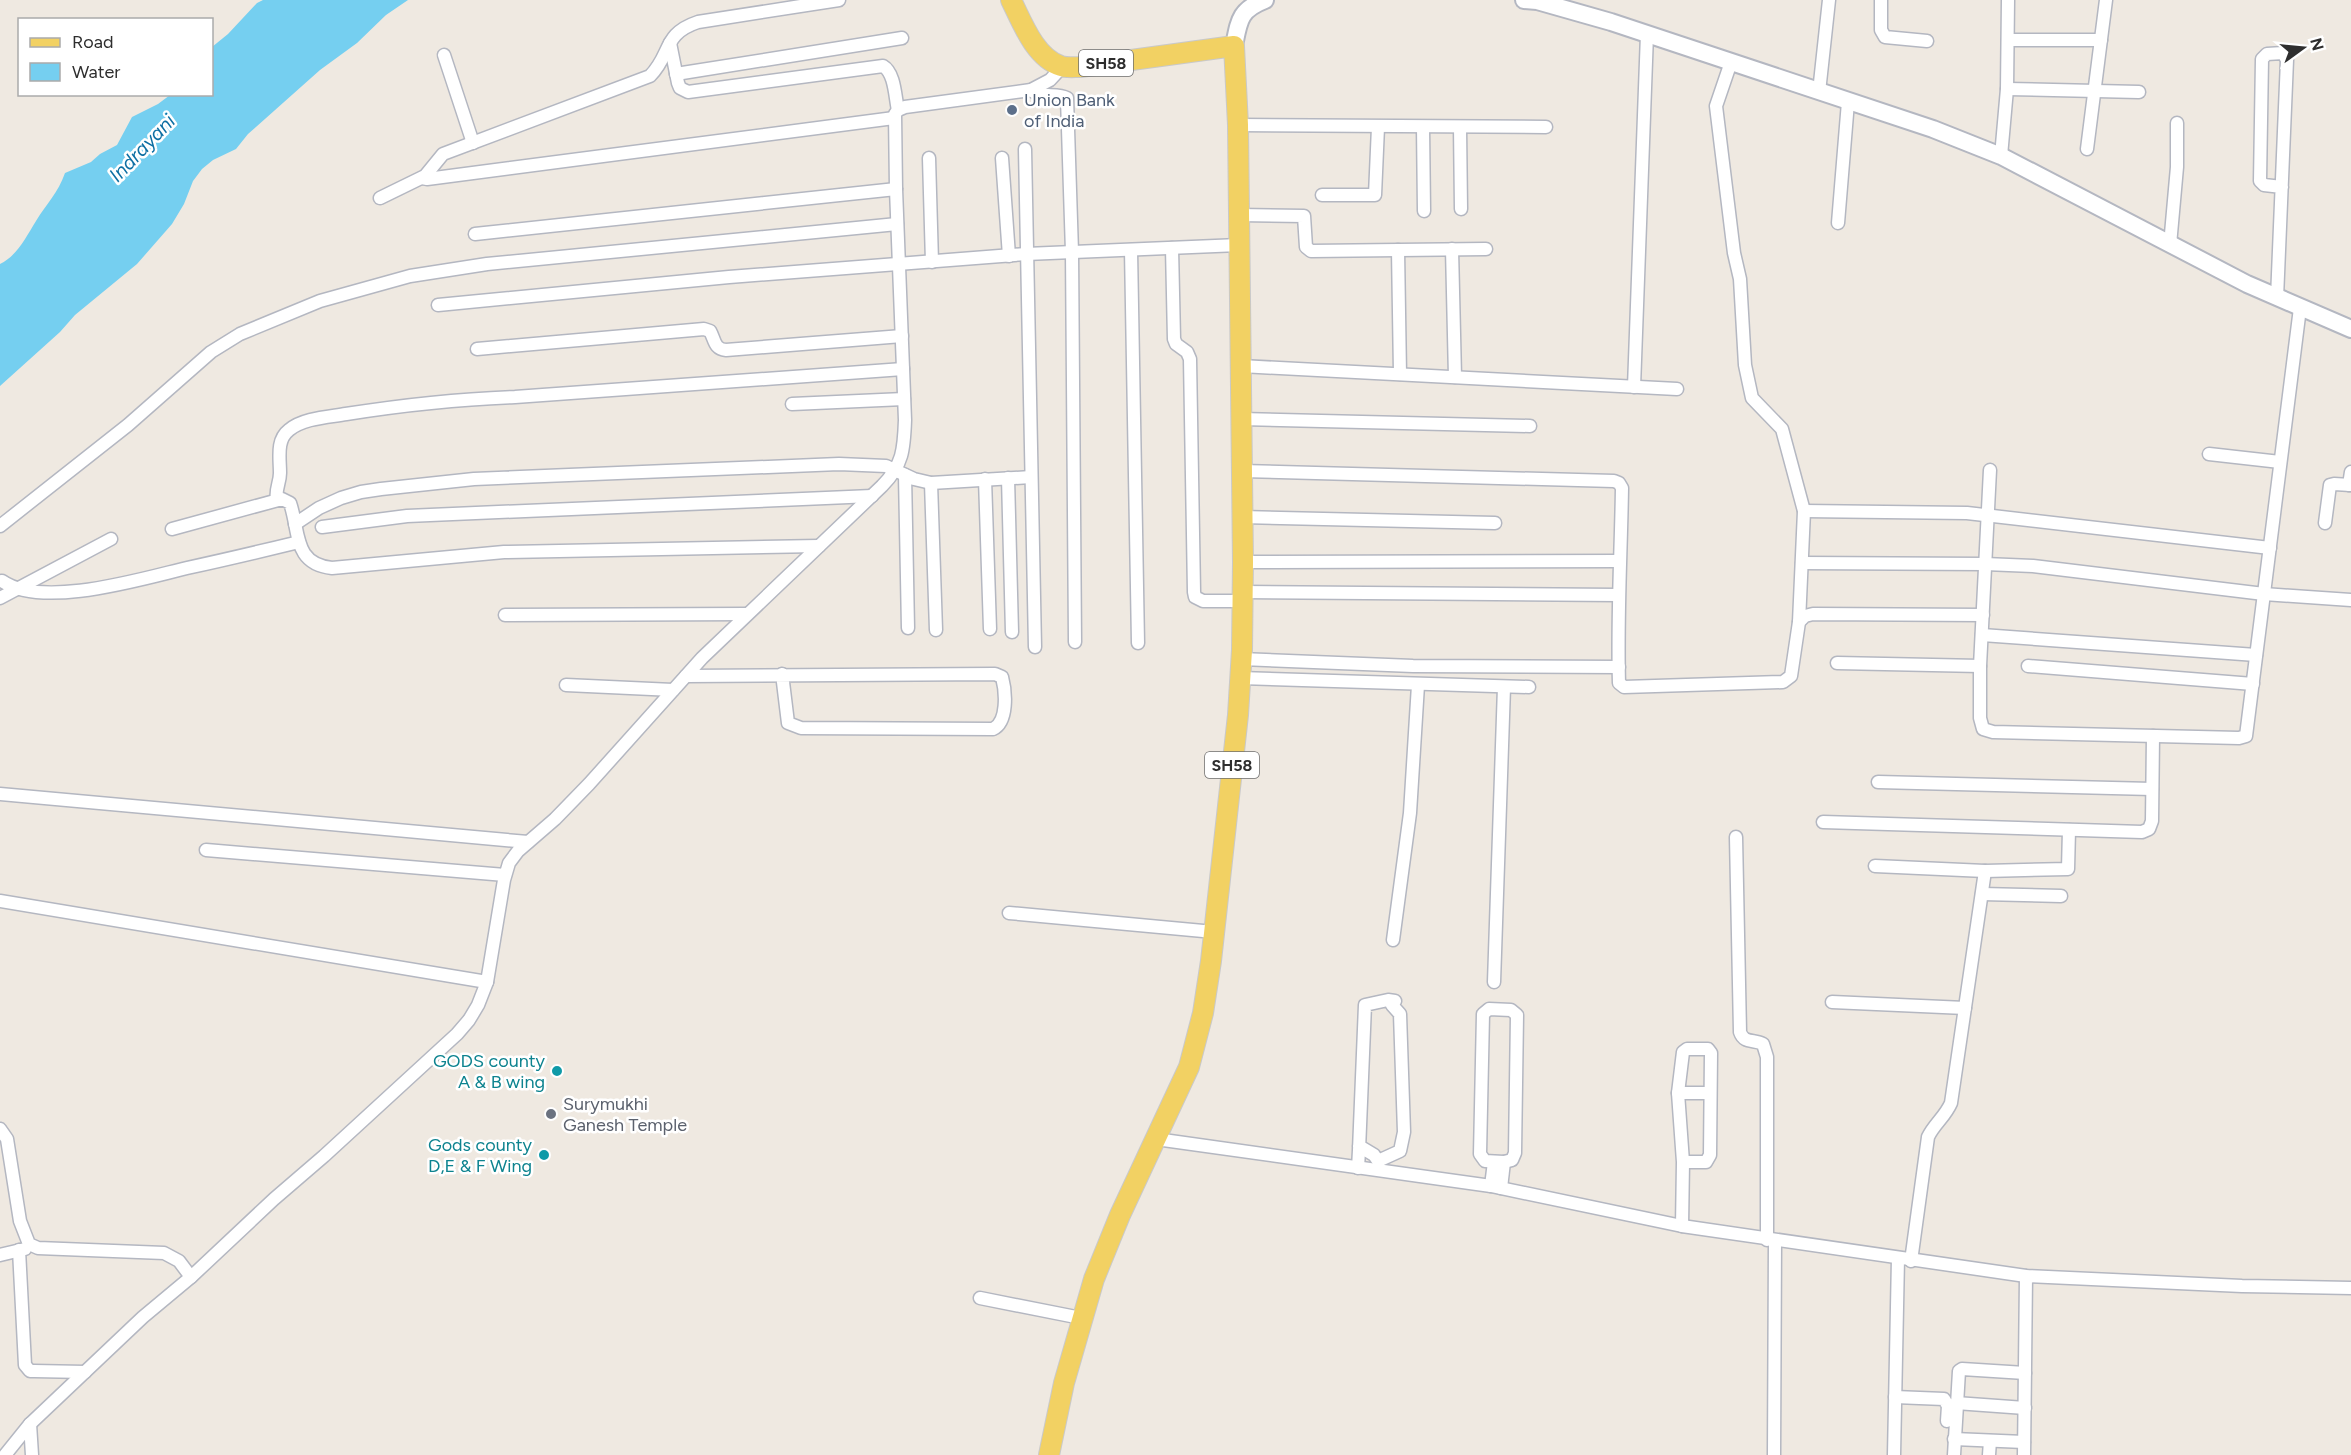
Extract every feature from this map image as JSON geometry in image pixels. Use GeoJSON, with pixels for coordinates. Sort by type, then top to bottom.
{"type":"FeatureCollection","features":[{"type":"Feature","properties":{"kind":"main road","name":"SH58"},"geometry":{"type":"LineString","coordinates":[[1011,0],[1038,48],[1049,60],[1062,67],[1080,67],[1234,46],[1238,125],[1243,562],[1241,669],[1214,932],[1203,1013],[1189,1067],[1104,1251],[1064,1383],[1049,1455]]}},
{"type":"Feature","properties":{"kind":"main road"},"geometry":{"type":"LineString","coordinates":[[1234,46],[1244,12],[1252,5],[1265,0]]}},
{"type":"Feature","properties":{"kind":"main road"},"geometry":{"type":"LineString","coordinates":[[1534,0],[1647,34],[1959,138],[2001,156],[2170,245],[2277,298],[2351,329]]}},
{"type":"Feature","properties":{"kind":"street"},"geometry":{"type":"LineString","coordinates":[[380,198],[422,178],[443,154],[644,80],[657,69],[676,33],[685,27],[698,22],[807,3],[839,0]]}},
{"type":"Feature","properties":{"kind":"street"},"geometry":{"type":"LineString","coordinates":[[1820,92],[1829,0]]}},
{"type":"Feature","properties":{"kind":"street"},"geometry":{"type":"LineString","coordinates":[[1881,0],[1881,30],[1885,37],[1928,41]]}},
{"type":"Feature","properties":{"kind":"street"},"geometry":{"type":"LineString","coordinates":[[2001,156],[2007,89],[2008,0]]}},
{"type":"Feature","properties":{"kind":"street"},"geometry":{"type":"LineString","coordinates":[[2087,149],[2106,0]]}},
{"type":"Feature","properties":{"kind":"street"},"geometry":{"type":"LineString","coordinates":[[1634,387],[1647,34]]}},
{"type":"Feature","properties":{"kind":"street"},"geometry":{"type":"LineString","coordinates":[[676,74],[902,38]]}},
{"type":"Feature","properties":{"kind":"street"},"geometry":{"type":"LineString","coordinates":[[2008,40],[2101,40]]}},
{"type":"Feature","properties":{"kind":"street"},"geometry":{"type":"LineString","coordinates":[[670,42],[680,88],[688,92],[883,66],[891,75],[896,114],[896,189],[904,399],[904,443],[901,472],[908,628]]}},
{"type":"Feature","properties":{"kind":"street"},"geometry":{"type":"LineString","coordinates":[[2277,298],[2282,187],[2287,60],[2283,53],[2267,54],[2262,59],[2261,130],[2261,184],[2282,187]]}},
{"type":"Feature","properties":{"kind":"street"},"geometry":{"type":"LineString","coordinates":[[444,55],[473,143]]}},
{"type":"Feature","properties":{"kind":"street"},"geometry":{"type":"LineString","coordinates":[[1242,471],[1614,481],[1622,488],[1618,595],[1619,683],[1624,687],[1783,682],[1791,676],[1799,622],[1804,512],[1782,429],[1752,398],[1745,365],[1740,279],[1734,253],[1716,106],[1731,62]]}},
{"type":"Feature","properties":{"kind":"street"},"geometry":{"type":"LineString","coordinates":[[422,178],[540,165],[896,114],[915,105],[1031,90],[1050,80],[1062,67]]}},
{"type":"Feature","properties":{"kind":"street"},"geometry":{"type":"LineString","coordinates":[[2007,89],[2139,92]]}},
{"type":"Feature","properties":{"kind":"street"},"geometry":{"type":"LineString","coordinates":[[1031,90],[1042,95],[1062,95],[1067,98],[1072,252],[1075,642]]}},
{"type":"Feature","properties":{"kind":"street"},"geometry":{"type":"LineString","coordinates":[[1838,223],[1848,102]]}},
{"type":"Feature","properties":{"kind":"street"},"geometry":{"type":"LineString","coordinates":[[2170,245],[2177,167],[2177,123]]}},
{"type":"Feature","properties":{"kind":"street"},"geometry":{"type":"LineString","coordinates":[[1238,125],[1546,127]]}},
{"type":"Feature","properties":{"kind":"street"},"geometry":{"type":"LineString","coordinates":[[1322,195],[1375,195],[1378,127]]}},
{"type":"Feature","properties":{"kind":"street"},"geometry":{"type":"LineString","coordinates":[[1423,127],[1424,211]]}},
{"type":"Feature","properties":{"kind":"street"},"geometry":{"type":"LineString","coordinates":[[1460,127],[1461,209]]}},
{"type":"Feature","properties":{"kind":"street"},"geometry":{"type":"LineString","coordinates":[[2261,130],[2284,131]]}},
{"type":"Feature","properties":{"kind":"street"},"geometry":{"type":"LineString","coordinates":[[1025,148],[1035,646]]}},
{"type":"Feature","properties":{"kind":"street"},"geometry":{"type":"LineString","coordinates":[[930,158],[932,262]]}},
{"type":"Feature","properties":{"kind":"street"},"geometry":{"type":"LineString","coordinates":[[1002,158],[1009,256]]}},
{"type":"Feature","properties":{"kind":"street"},"geometry":{"type":"LineString","coordinates":[[475,234],[896,189]]}},
{"type":"Feature","properties":{"kind":"street"},"geometry":{"type":"LineString","coordinates":[[1239,215],[1304,216],[1306,247],[1311,251],[1486,249]]}},
{"type":"Feature","properties":{"kind":"street"},"geometry":{"type":"LineString","coordinates":[[0,526],[128,425],[211,352],[240,334],[320,301],[410,276],[487,264],[897,224]]}},
{"type":"Feature","properties":{"kind":"street"},"geometry":{"type":"LineString","coordinates":[[438,305],[729,277],[1026,254],[1239,245]]}},
{"type":"Feature","properties":{"kind":"street"},"geometry":{"type":"LineString","coordinates":[[1172,248],[1174,339],[1176,344],[1187,352],[1190,359],[1195,597],[1203,601],[1243,597],[1618,595]]}},
{"type":"Feature","properties":{"kind":"street"},"geometry":{"type":"LineString","coordinates":[[1452,249],[1455,377]]}},
{"type":"Feature","properties":{"kind":"street"},"geometry":{"type":"LineString","coordinates":[[1131,250],[1138,643]]}},
{"type":"Feature","properties":{"kind":"street"},"geometry":{"type":"LineString","coordinates":[[1398,250],[1400,374]]}},
{"type":"Feature","properties":{"kind":"street"},"geometry":{"type":"LineString","coordinates":[[1990,470],[1980,666],[1980,718],[1983,729],[1993,732],[2240,738],[2246,736],[2300,308]]}},
{"type":"Feature","properties":{"kind":"street"},"geometry":{"type":"LineString","coordinates":[[477,349],[704,329],[710,331],[715,345],[726,350],[902,336]]}},
{"type":"Feature","properties":{"kind":"street"},"geometry":{"type":"LineString","coordinates":[[1240,366],[1677,389]]}},
{"type":"Feature","properties":{"kind":"street"},"geometry":{"type":"LineString","coordinates":[[278,499],[276,490],[280,473],[278,456],[283,436],[298,424],[322,418],[452,399],[514,397],[903,369]]}},
{"type":"Feature","properties":{"kind":"street"},"geometry":{"type":"LineString","coordinates":[[792,404],[904,399]]}},
{"type":"Feature","properties":{"kind":"street"},"geometry":{"type":"LineString","coordinates":[[1241,419],[1530,426]]}},
{"type":"Feature","properties":{"kind":"street"},"geometry":{"type":"LineString","coordinates":[[2209,454],[2280,462]]}},
{"type":"Feature","properties":{"kind":"street"},"geometry":{"type":"LineString","coordinates":[[295,524],[319,508],[361,492],[474,479],[806,465],[874,465],[901,472],[921,482],[931,483],[1031,477]]}},
{"type":"Feature","properties":{"kind":"street"},"geometry":{"type":"LineString","coordinates":[[0,1454],[5,1455],[30,1424],[143,1317],[191,1277],[457,1034],[475,1011],[486,982],[509,863],[589,784],[686,676],[747,614],[872,496],[901,472]]}},
{"type":"Feature","properties":{"kind":"street"},"geometry":{"type":"LineString","coordinates":[[2325,523],[2330,485],[2350,485],[2351,472]]}},
{"type":"Feature","properties":{"kind":"street"},"geometry":{"type":"LineString","coordinates":[[1008,478],[1011,632]]}},
{"type":"Feature","properties":{"kind":"street"},"geometry":{"type":"LineString","coordinates":[[985,479],[990,629]]}},
{"type":"Feature","properties":{"kind":"street"},"geometry":{"type":"LineString","coordinates":[[931,483],[936,630]]}},
{"type":"Feature","properties":{"kind":"street"},"geometry":{"type":"LineString","coordinates":[[322,527],[407,516],[872,496]]}},
{"type":"Feature","properties":{"kind":"street"},"geometry":{"type":"LineString","coordinates":[[172,529],[278,499],[287,500],[290,503],[299,542],[307,558],[313,564],[332,568],[504,552],[819,546]]}},
{"type":"Feature","properties":{"kind":"street"},"geometry":{"type":"LineString","coordinates":[[1804,512],[1920,512],[1987,516],[2270,548]]}},
{"type":"Feature","properties":{"kind":"street"},"geometry":{"type":"LineString","coordinates":[[1242,517],[1495,523]]}},
{"type":"Feature","properties":{"kind":"street"},"geometry":{"type":"LineString","coordinates":[[0,598],[111,539]]}},
{"type":"Feature","properties":{"kind":"street"},"geometry":{"type":"LineString","coordinates":[[2,581],[18,589],[49,593],[88,589],[299,542]]}},
{"type":"Feature","properties":{"kind":"street"},"geometry":{"type":"LineString","coordinates":[[1243,562],[1619,561]]}},
{"type":"Feature","properties":{"kind":"street"},"geometry":{"type":"LineString","coordinates":[[1802,563],[2033,566],[2264,594],[2351,600]]}},
{"type":"Feature","properties":{"kind":"street"},"geometry":{"type":"LineString","coordinates":[[505,615],[747,614]]}},
{"type":"Feature","properties":{"kind":"street"},"geometry":{"type":"LineString","coordinates":[[1799,622],[1805,616],[1814,614],[1983,615]]}},
{"type":"Feature","properties":{"kind":"street"},"geometry":{"type":"LineString","coordinates":[[1982,636],[2256,655]]}},
{"type":"Feature","properties":{"kind":"street"},"geometry":{"type":"LineString","coordinates":[[1837,663],[1980,666]]}},
{"type":"Feature","properties":{"kind":"street"},"geometry":{"type":"LineString","coordinates":[[1241,669],[1413,666],[1619,668]]}},
{"type":"Feature","properties":{"kind":"street"},"geometry":{"type":"LineString","coordinates":[[2028,666],[2253,684]]}},
{"type":"Feature","properties":{"kind":"street"},"geometry":{"type":"LineString","coordinates":[[1241,669],[1418,685],[1529,687]]}},
{"type":"Feature","properties":{"kind":"street"},"geometry":{"type":"LineString","coordinates":[[686,676],[782,674],[836,676],[994,674],[1002,678],[1004,686],[1003,720],[993,729],[801,728],[788,723],[782,674]]}},
{"type":"Feature","properties":{"kind":"street"},"geometry":{"type":"LineString","coordinates":[[566,685],[673,690]]}},
{"type":"Feature","properties":{"kind":"street"},"geometry":{"type":"LineString","coordinates":[[1393,940],[1410,813],[1418,685]]}},
{"type":"Feature","properties":{"kind":"street"},"geometry":{"type":"LineString","coordinates":[[1494,982],[1504,687]]}},
{"type":"Feature","properties":{"kind":"street"},"geometry":{"type":"LineString","coordinates":[[1823,822],[2142,832],[2149,829],[2152,821],[2152,736]]}},
{"type":"Feature","properties":{"kind":"street"},"geometry":{"type":"LineString","coordinates":[[1878,782],[2152,789]]}},
{"type":"Feature","properties":{"kind":"street"},"geometry":{"type":"LineString","coordinates":[[0,794],[528,842]]}},
{"type":"Feature","properties":{"kind":"street"},"geometry":{"type":"LineString","coordinates":[[1875,866],[1985,871],[2068,869],[2069,830]]}},
{"type":"Feature","properties":{"kind":"street"},"geometry":{"type":"LineString","coordinates":[[1736,837],[1740,1032],[1746,1041],[1763,1044],[1767,1057],[1774,1455]]}},
{"type":"Feature","properties":{"kind":"street"},"geometry":{"type":"LineString","coordinates":[[206,850],[505,875]]}},
{"type":"Feature","properties":{"kind":"street"},"geometry":{"type":"LineString","coordinates":[[1911,1261],[1928,1137],[1932,1128],[1947,1114],[1950,1104],[1985,871]]}},
{"type":"Feature","properties":{"kind":"street"},"geometry":{"type":"LineString","coordinates":[[1982,894],[2061,896]]}},
{"type":"Feature","properties":{"kind":"street"},"geometry":{"type":"LineString","coordinates":[[0,901],[486,982]]}},
{"type":"Feature","properties":{"kind":"street"},"geometry":{"type":"LineString","coordinates":[[1009,913],[1214,932]]}},
{"type":"Feature","properties":{"kind":"street"},"geometry":{"type":"LineString","coordinates":[[1358,1168],[1365,1005],[1388,1000],[1395,1001],[1392,1005],[1400,1014],[1403,1076],[1404,1132],[1400,1151],[1378,1161],[1374,1155],[1359,1146]]}},
{"type":"Feature","properties":{"kind":"street"},"geometry":{"type":"LineString","coordinates":[[1832,1002],[1965,1008]]}},
{"type":"Feature","properties":{"kind":"street"},"geometry":{"type":"LineString","coordinates":[[1489,1010],[1515,1011],[1518,1022],[1515,1153],[1512,1160],[1499,1162],[1485,1161],[1480,1154],[1483,1014],[1489,1010]]}},
{"type":"Feature","properties":{"kind":"street"},"geometry":{"type":"LineString","coordinates":[[1682,1226],[1683,1162],[1678,1093],[1683,1052],[1687,1049],[1710,1051],[1709,1159],[1701,1162],[1683,1162]]}},
{"type":"Feature","properties":{"kind":"street"},"geometry":{"type":"LineString","coordinates":[[1678,1093],[1710,1093]]}},
{"type":"Feature","properties":{"kind":"street"},"geometry":{"type":"LineString","coordinates":[[0,1129],[8,1145],[20,1221],[26,1239],[33,1247]]}},
{"type":"Feature","properties":{"kind":"street"},"geometry":{"type":"LineString","coordinates":[[1156,1139],[1496,1187],[1682,1226],[2026,1276],[2242,1286],[2351,1288]]}},
{"type":"Feature","properties":{"kind":"street"},"geometry":{"type":"LineString","coordinates":[[1496,1187],[1499,1162]]}},
{"type":"Feature","properties":{"kind":"street"},"geometry":{"type":"LineString","coordinates":[[0,1255],[33,1247],[164,1253],[179,1262],[191,1277]]}},
{"type":"Feature","properties":{"kind":"street"},"geometry":{"type":"LineString","coordinates":[[19,1250],[25,1365],[30,1371],[85,1372]]}},
{"type":"Feature","properties":{"kind":"street"},"geometry":{"type":"LineString","coordinates":[[1894,1455],[1898,1258]]}},
{"type":"Feature","properties":{"kind":"street"},"geometry":{"type":"LineString","coordinates":[[1954,1439],[1990,1441],[2024,1449],[2026,1276]]}},
{"type":"Feature","properties":{"kind":"street"},"geometry":{"type":"LineString","coordinates":[[980,1298],[1082,1318]]}},
{"type":"Feature","properties":{"kind":"street"},"geometry":{"type":"LineString","coordinates":[[1954,1455],[1958,1374],[1962,1369],[2025,1373]]}},
{"type":"Feature","properties":{"kind":"street"},"geometry":{"type":"LineString","coordinates":[[1895,1397],[1944,1399],[1947,1402],[1946,1455]]}},
{"type":"Feature","properties":{"kind":"street"},"geometry":{"type":"LineString","coordinates":[[1956,1403],[2025,1408]]}},
{"type":"Feature","properties":{"kind":"street"},"geometry":{"type":"LineString","coordinates":[[30,1424],[32,1455]]}},
{"type":"Feature","properties":{"kind":"street"},"geometry":{"type":"LineString","coordinates":[[1989,1455],[1990,1441]]}},
{"type":"Feature","properties":{"kind":"water","name":"Indrayani"},"geometry":{"type":"Polygon","coordinates":[[[263,0],[408,0],[386,15],[357,43],[320,70],[248,134],[236,149],[213,160],[202,169],[193,181],[184,204],[172,224],[137,264],[75,315],[60,332],[0,386],[0,264],[21,246],[56,192],[65,173],[91,162],[117,145],[132,117],[169,96],[213,96],[213,46],[228,34],[257,3],[263,0]]]}},
{"type":"Feature","properties":{"kind":"place","name":"Union Bank of India"},"geometry":{"type":"Point","coordinates":[1012,110]}},
{"type":"Feature","properties":{"kind":"place","name":"GODS county A & B wing"},"geometry":{"type":"Point","coordinates":[557,1071]}},
{"type":"Feature","properties":{"kind":"place","name":"Surymukhi Ganesh Temple"},"geometry":{"type":"Point","coordinates":[551,1114]}},
{"type":"Feature","properties":{"kind":"place","name":"Gods county D,E & F Wing"},"geometry":{"type":"Point","coordinates":[544,1155]}}]}
